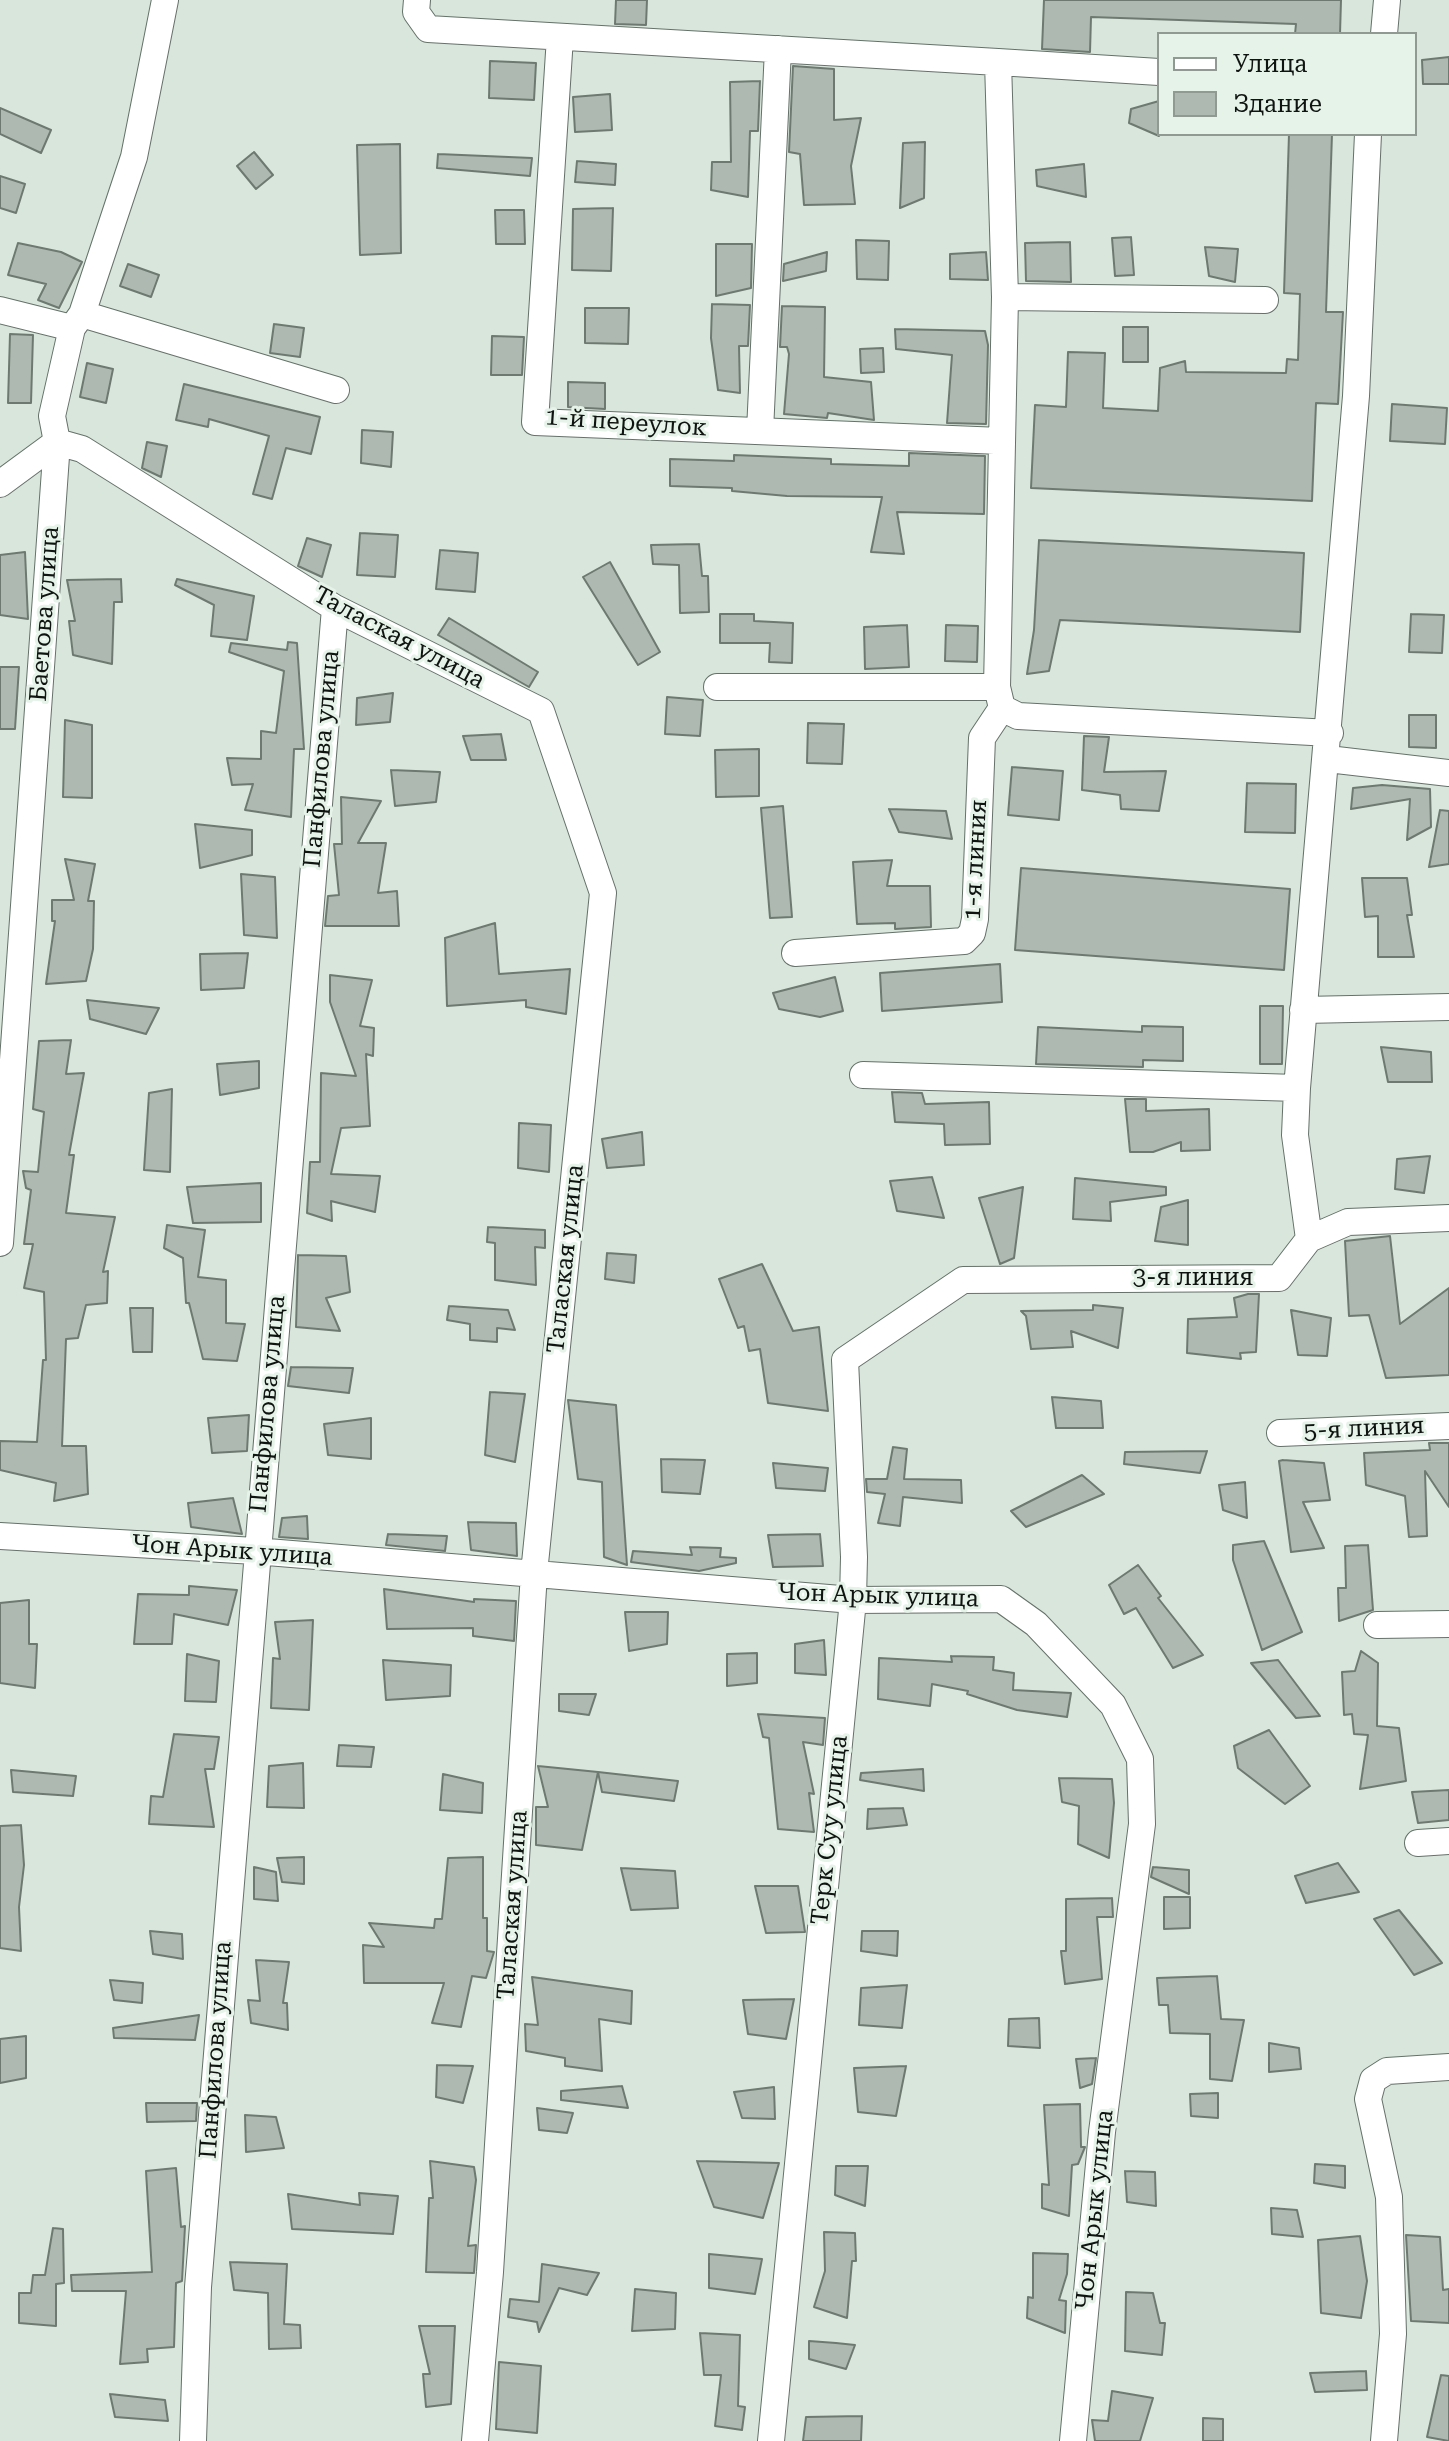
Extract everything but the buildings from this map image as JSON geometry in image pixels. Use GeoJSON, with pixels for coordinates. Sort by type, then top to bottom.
{"type":"FeatureCollection","features":[{"type":"Feature","properties":{"kind":"street","name":"Баетова улица"},"geometry":{"type":"LineString","coordinates":[[0,1243],[57,442],[52,416],[77,321],[134,157],[165,0]]}},
{"type":"Feature","properties":{"kind":"street"},"geometry":{"type":"LineString","coordinates":[[417,0],[416,12],[428,29],[1157,72]]}},
{"type":"Feature","properties":{"kind":"street"},"geometry":{"type":"LineString","coordinates":[[1384,32],[1387,0]]}},
{"type":"Feature","properties":{"kind":"street","name":"1-й переулок"},"geometry":{"type":"LineString","coordinates":[[560,37],[535,422],[1001,441]]}},
{"type":"Feature","properties":{"kind":"street"},"geometry":{"type":"LineString","coordinates":[[760,431],[778,49]]}},
{"type":"Feature","properties":{"kind":"street"},"geometry":{"type":"LineString","coordinates":[[998,62],[1005,297],[1000,698]]}},
{"type":"Feature","properties":{"kind":"street"},"geometry":{"type":"LineString","coordinates":[[1309,1239],[1295,1135],[1297,1088],[1329,746],[1356,396],[1368,136]]}},
{"type":"Feature","properties":{"kind":"street"},"geometry":{"type":"LineString","coordinates":[[1005,297],[1265,300]]}},
{"type":"Feature","properties":{"kind":"street"},"geometry":{"type":"LineString","coordinates":[[0,310],[77,321],[336,390]]}},
{"type":"Feature","properties":{"kind":"street"},"geometry":{"type":"LineString","coordinates":[[0,484],[57,442]]}},
{"type":"Feature","properties":{"kind":"street","name":"Талаская улица"},"geometry":{"type":"LineString","coordinates":[[57,442],[82,449],[335,608],[541,711],[603,893],[534,1573],[490,2272],[475,2441]]}},
{"type":"Feature","properties":{"kind":"street","name":"Панфилова улица"},"geometry":{"type":"LineString","coordinates":[[193,2441],[198,2287],[255,1551],[335,608]]}},
{"type":"Feature","properties":{"kind":"street"},"geometry":{"type":"LineString","coordinates":[[717,687],[1000,698],[1018,716],[1329,746],[1449,773]]}},
{"type":"Feature","properties":{"kind":"street","name":"1-я линия"},"geometry":{"type":"LineString","coordinates":[[795,953],[964,941],[972,933],[982,738],[1000,698]]}},
{"type":"Feature","properties":{"kind":"street"},"geometry":{"type":"LineString","coordinates":[[1303,1010],[1449,1007]]}},
{"type":"Feature","properties":{"kind":"street"},"geometry":{"type":"LineString","coordinates":[[863,1075],[1297,1088]]}},
{"type":"Feature","properties":{"kind":"street","name":"3-я линия"},"geometry":{"type":"LineString","coordinates":[[963,1280],[1279,1278],[1309,1239],[1348,1222],[1449,1218]]}},
{"type":"Feature","properties":{"kind":"street","name":"Терк Суу улица"},"geometry":{"type":"LineString","coordinates":[[771,2441],[853,1600],[845,1360],[963,1280]]}},
{"type":"Feature","properties":{"kind":"street","name":"5-я линия"},"geometry":{"type":"LineString","coordinates":[[1280,1433],[1449,1426]]}},
{"type":"Feature","properties":{"kind":"street","name":"Чон Арык улица"},"geometry":{"type":"LineString","coordinates":[[0,1536],[255,1551],[853,1600],[1001,1599],[1036,1624],[1113,1705],[1140,1759],[1142,1824],[1102,2132],[1073,2441]]}},
{"type":"Feature","properties":{"kind":"street"},"geometry":{"type":"LineString","coordinates":[[1377,1625],[1449,1624]]}},
{"type":"Feature","properties":{"kind":"street"},"geometry":{"type":"LineString","coordinates":[[1418,1843],[1449,1841]]}},
{"type":"Feature","properties":{"kind":"street"},"geometry":{"type":"LineString","coordinates":[[1384,2441],[1393,2334],[1389,2197],[1368,2099],[1373,2080],[1387,2071],[1449,2067]]}}]}
